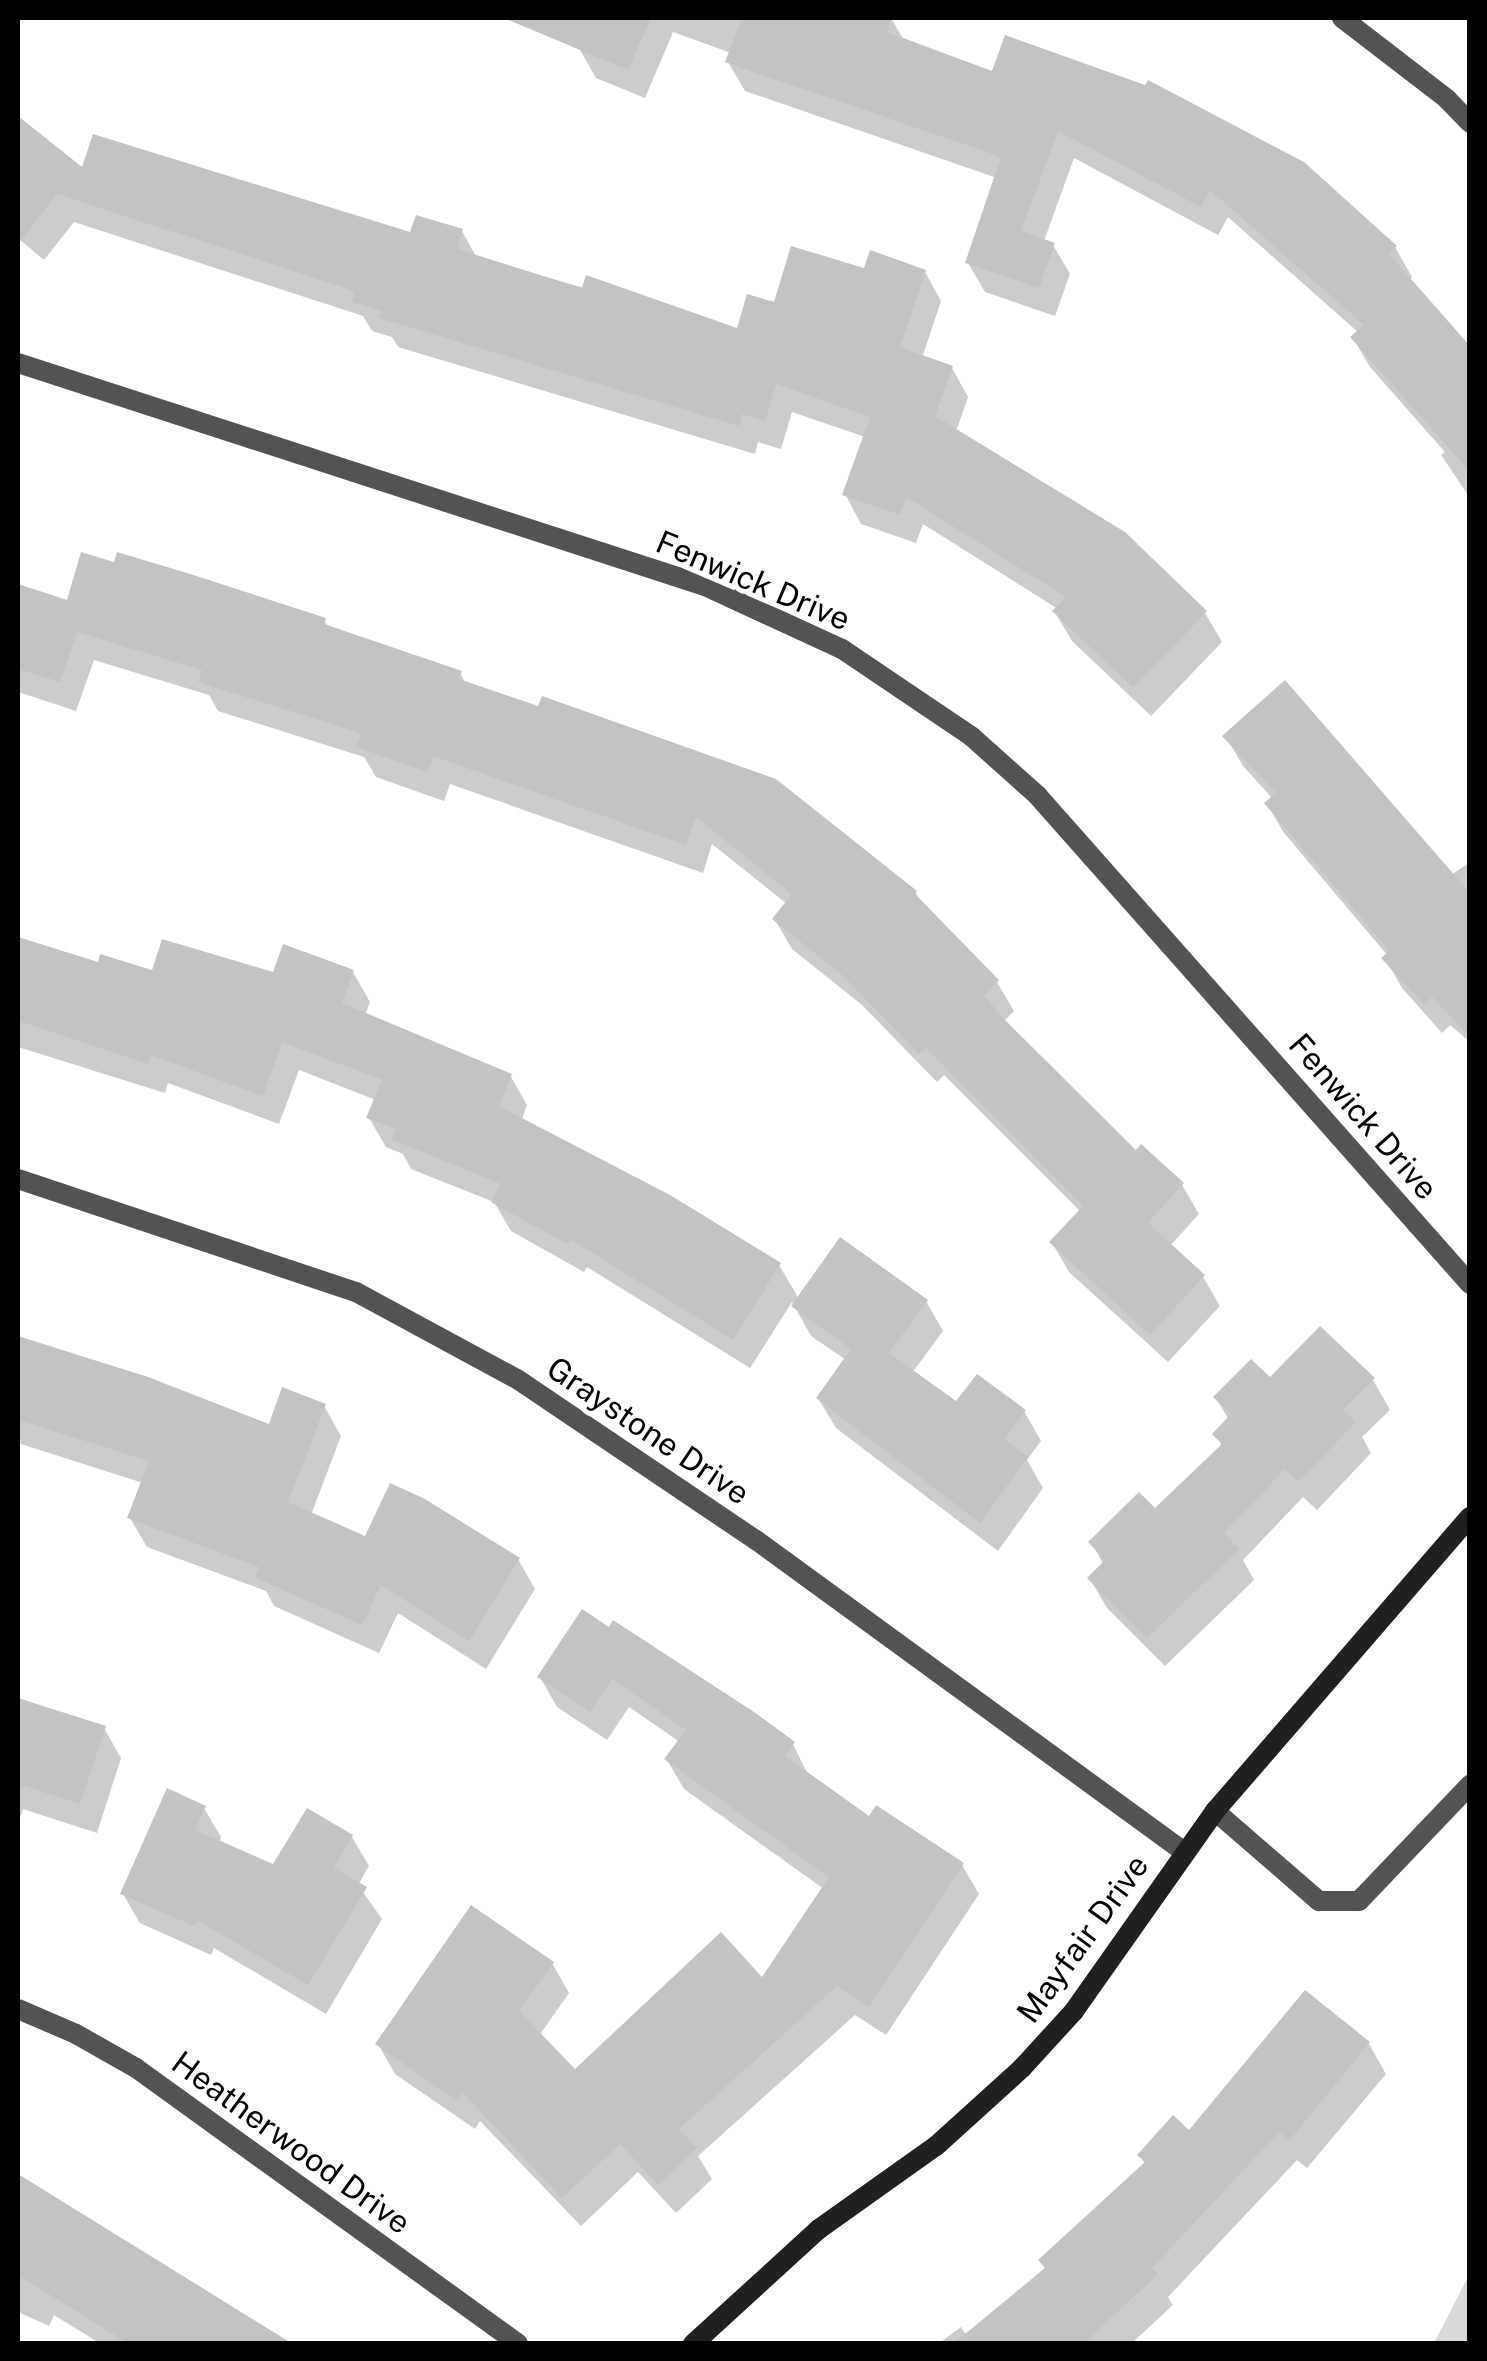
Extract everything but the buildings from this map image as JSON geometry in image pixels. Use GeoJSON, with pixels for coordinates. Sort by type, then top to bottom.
{"type":"FeatureCollection","features":[{"type":"Feature","properties":{"kind":"street"},"geometry":{"type":"LineString","coordinates":[[1342,18],[1447,99],[1470,123]]}},
{"type":"Feature","properties":{"kind":"street","name":"Fenwick Drive"},"geometry":{"type":"LineString","coordinates":[[18,363],[705,586],[857,658],[972,736],[1037,795],[1470,1284]]}},
{"type":"Feature","properties":{"kind":"street","name":"Graystone Drive"},"geometry":{"type":"LineString","coordinates":[[18,1179],[287,1266],[424,1325],[517,1379],[756,1540],[1183,1851]]}},
{"type":"Feature","properties":{"kind":"street","name":"Mayfair Drive"},"geometry":{"type":"LineString","coordinates":[[692,2344],[819,2229],[936,2146],[1022,2068],[1074,2011],[1121,1948],[1183,1851],[1215,1811],[1470,1517]]}},
{"type":"Feature","properties":{"kind":"street"},"geometry":{"type":"LineString","coordinates":[[1215,1811],[1319,1901],[1358,1900],[1470,1785]]}},
{"type":"Feature","properties":{"kind":"street","name":"Heatherwood Drive"},"geometry":{"type":"LineString","coordinates":[[18,2009],[76,2034],[136,2068],[518,2344]]}},
{"type":"Feature","properties":{"kind":"shaded area"},"geometry":{"type":"Polygon","coordinates":[[[1469,2275],[1469,2343],[1434,2343],[1469,2275]]]}}]}
